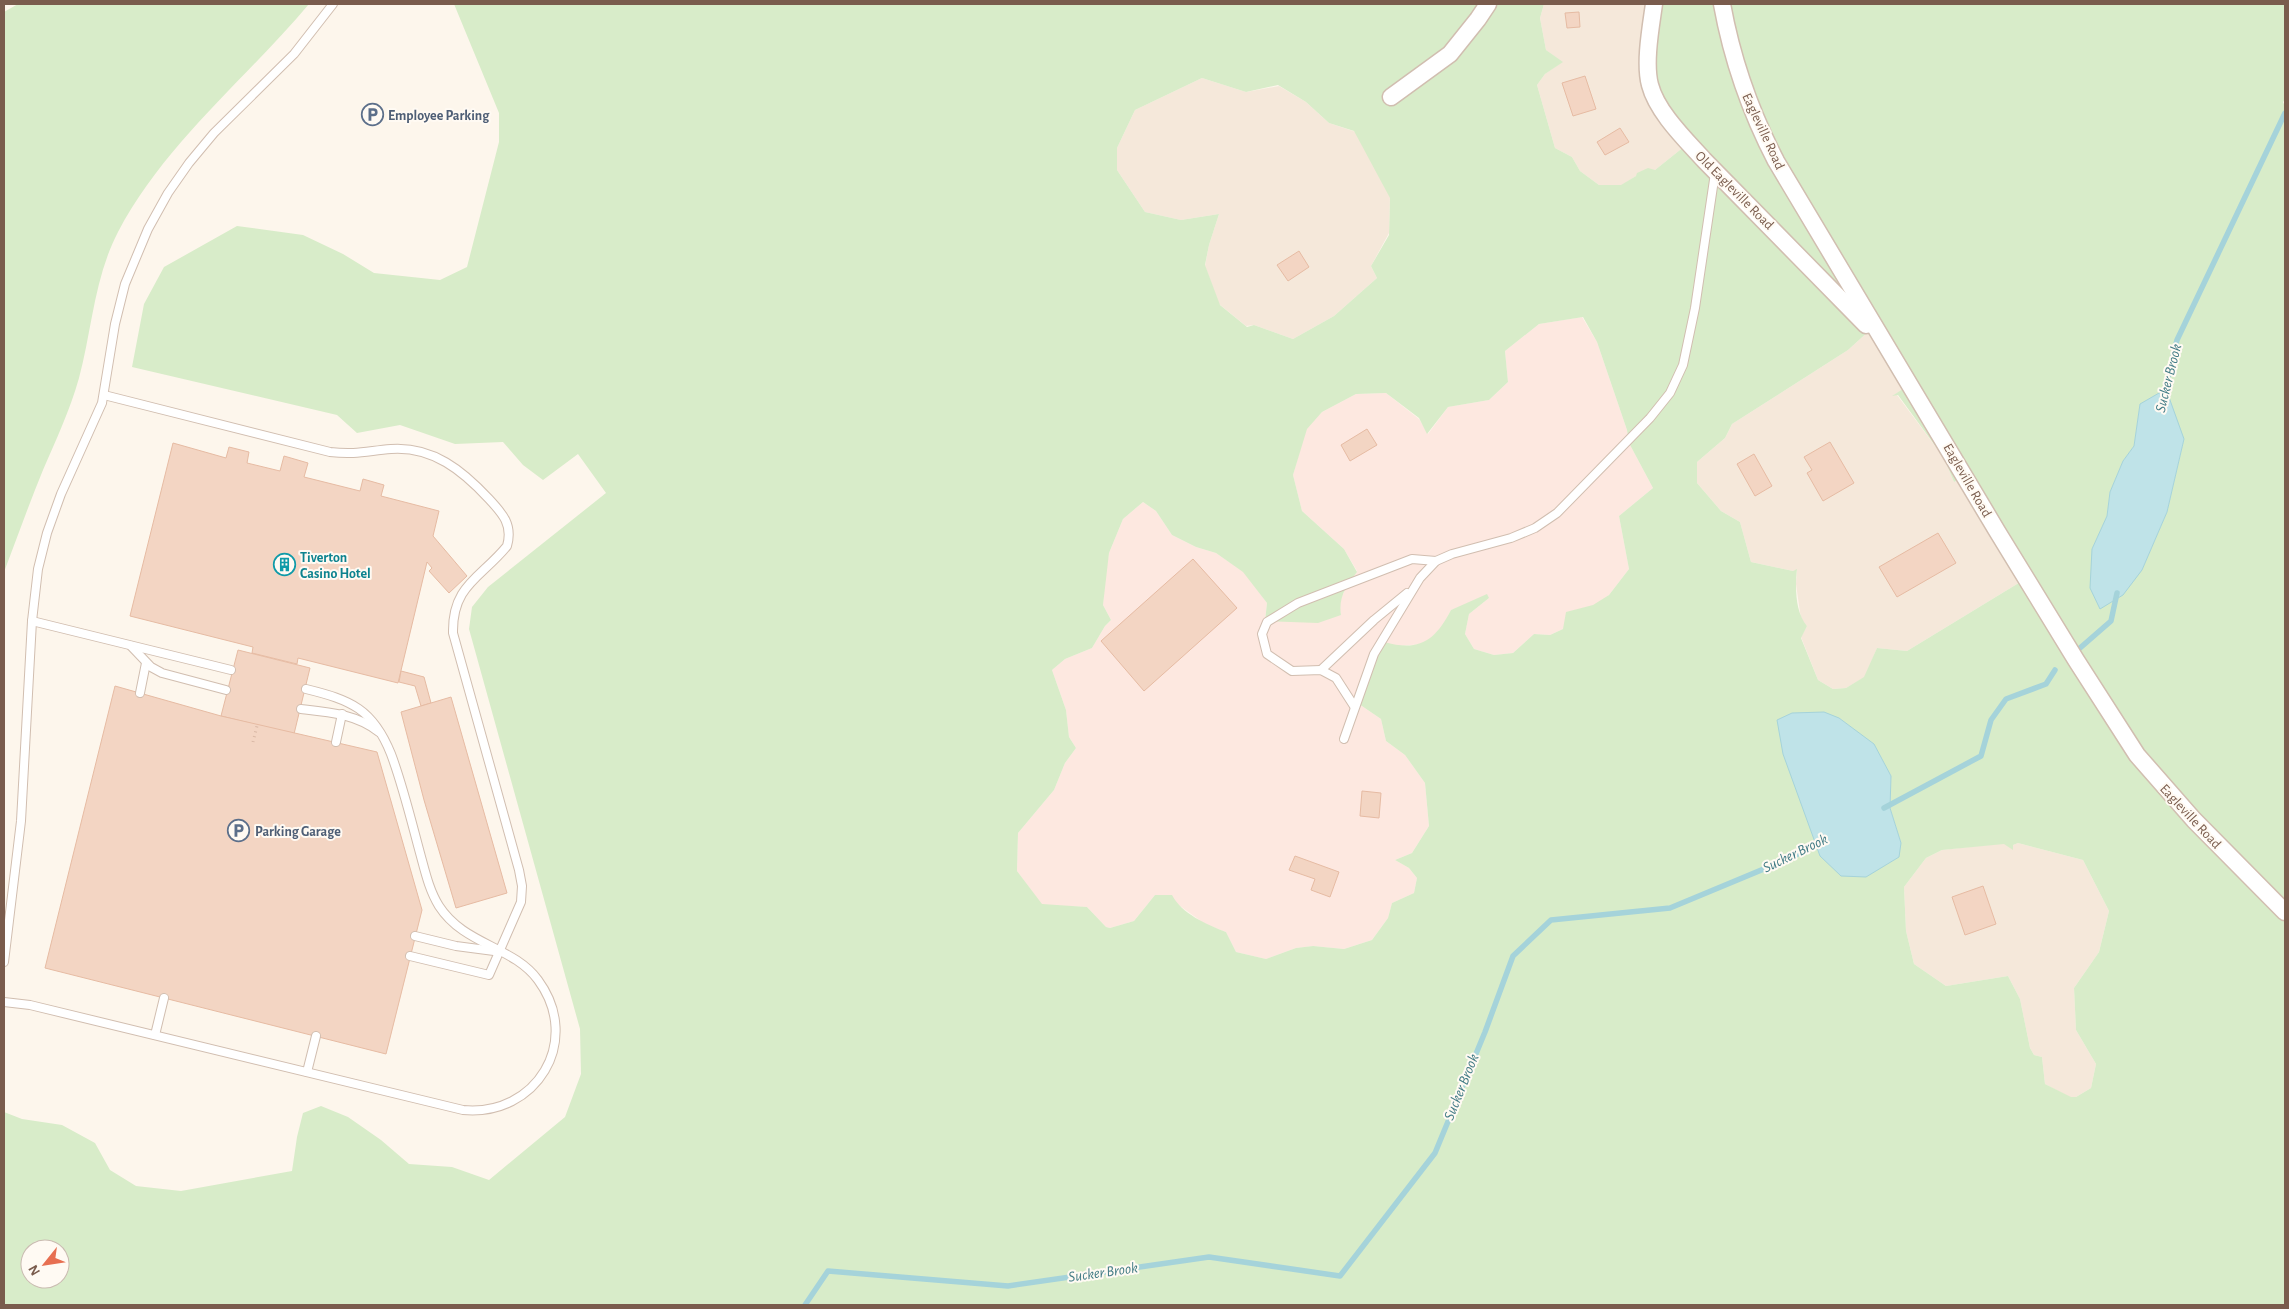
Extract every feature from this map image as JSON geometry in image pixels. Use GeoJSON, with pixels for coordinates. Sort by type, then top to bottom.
{"type":"FeatureCollection","features":[{"type":"Feature","properties":{"kind":"street"},"geometry":{"type":"LineString","coordinates":[[1391,97],[1450,54],[1478,20],[1488,4]]}},
{"type":"Feature","properties":{"kind":"street","name":"Old Eagleville Road"},"geometry":{"type":"LineString","coordinates":[[1654,4],[1648,71],[1653,94],[1681,135],[1887,346]]}},
{"type":"Feature","properties":{"kind":"street","name":"Eagleville Road"},"geometry":{"type":"LineString","coordinates":[[1722,4],[1734,59],[1761,132],[1807,214],[2069,649],[2137,754],[2194,820],[2285,912]]}},
{"type":"Feature","properties":{"kind":"lane"},"geometry":{"type":"LineString","coordinates":[[4,962],[21,821],[32,621],[38,569],[47,533],[61,494],[96,419],[104,395],[120,303],[132,265],[163,201],[201,148],[282,67],[334,4]]}},
{"type":"Feature","properties":{"kind":"lane"},"geometry":{"type":"LineString","coordinates":[[1344,739],[1354,706],[1374,654],[1414,588],[1436,561],[1452,554],[1511,538],[1535,528],[1557,513],[1646,422],[1665,399],[1683,365],[1696,308],[1715,171]]}},
{"type":"Feature","properties":{"kind":"lane"},"geometry":{"type":"LineString","coordinates":[[104,395],[330,452],[358,455],[393,449],[429,456],[462,471],[503,514],[508,524],[510,536],[507,546],[460,596],[453,624],[455,642],[522,886],[518,908],[489,975],[410,956]]}},
{"type":"Feature","properties":{"kind":"lane"},"geometry":{"type":"LineString","coordinates":[[1354,706],[1336,678],[1321,670],[1292,671],[1267,654],[1262,634],[1267,622],[1298,603],[1412,559],[1436,561]]}},
{"type":"Feature","properties":{"kind":"lane"},"geometry":{"type":"LineString","coordinates":[[1321,670],[1374,620],[1414,588]]}},
{"type":"Feature","properties":{"kind":"lane"},"geometry":{"type":"LineString","coordinates":[[32,621],[231,670]]}},
{"type":"Feature","properties":{"kind":"lane"},"geometry":{"type":"LineString","coordinates":[[130,645],[146,662],[162,673],[226,690]]}},
{"type":"Feature","properties":{"kind":"lane"},"geometry":{"type":"LineString","coordinates":[[140,693],[146,662]]}},
{"type":"Feature","properties":{"kind":"lane"},"geometry":{"type":"LineString","coordinates":[[4,1002],[30,1005],[463,1110],[491,1110],[518,1099],[535,1084],[547,1067],[555,1045],[556,1022],[550,1000],[539,980],[522,964],[498,952],[455,925],[435,898],[428,882],[396,766],[382,735],[370,718],[353,703],[306,689]]}},
{"type":"Feature","properties":{"kind":"lane"},"geometry":{"type":"LineString","coordinates":[[301,709],[342,714],[365,723],[382,735]]}},
{"type":"Feature","properties":{"kind":"lane"},"geometry":{"type":"LineString","coordinates":[[336,742],[342,714]]}},
{"type":"Feature","properties":{"kind":"lane"},"geometry":{"type":"LineString","coordinates":[[416,936],[456,946],[498,952]]}},
{"type":"Feature","properties":{"kind":"lane"},"geometry":{"type":"LineString","coordinates":[[155,1035],[164,998]]}},
{"type":"Feature","properties":{"kind":"lane"},"geometry":{"type":"LineString","coordinates":[[307,1072],[316,1036]]}},
{"type":"Feature","properties":{"kind":"path"},"geometry":{"type":"LineString","coordinates":[[253,742],[257,726]]}},
{"type":"Feature","properties":{"kind":"shaded area"},"geometry":{"type":"Polygon","coordinates":[[[1544,4],[1651,4],[1685,146],[1655,170],[1636,176],[1622,185],[1599,185],[1580,171],[1572,157],[1555,148],[1537,85],[1545,74],[1562,62],[1546,50],[1540,18],[1544,4]]]}},
{"type":"Feature","properties":{"kind":"shaded area"},"geometry":{"type":"Polygon","coordinates":[[[1202,78],[1246,92],[1279,86],[1306,102],[1329,123],[1356,132],[1390,197],[1389,233],[1371,266],[1377,278],[1334,316],[1293,339],[1254,325],[1246,326],[1219,304],[1205,266],[1209,245],[1219,214],[1181,220],[1145,212],[1117,170],[1117,148],[1135,110],[1202,78]]]}},
{"type":"Feature","properties":{"kind":"shaded area"},"geometry":{"type":"Polygon","coordinates":[[[1582,317],[1597,342],[1627,430],[1629,443],[1653,488],[1619,516],[1629,569],[1609,595],[1563,629],[1550,635],[1534,634],[1513,653],[1494,655],[1474,649],[1465,634],[1469,614],[1489,598],[1451,610],[1443,626],[1425,644],[1383,647],[1372,661],[1359,704],[1381,719],[1386,741],[1405,755],[1425,783],[1429,826],[1412,853],[1395,860],[1409,868],[1417,878],[1414,893],[1392,903],[1388,918],[1372,940],[1344,949],[1313,946],[1296,948],[1266,959],[1236,952],[1226,932],[1205,924],[1176,903],[1155,895],[1134,921],[1110,928],[1106,927],[1087,907],[1042,905],[1017,871],[1018,833],[1054,790],[1065,763],[1076,748],[1069,737],[1066,710],[1052,670],[1065,659],[1092,648],[1105,626],[1111,620],[1103,605],[1105,577],[1109,553],[1123,519],[1143,502],[1156,511],[1172,535],[1196,547],[1216,553],[1244,572],[1267,603],[1265,620],[1341,615],[1339,604],[1345,589],[1357,571],[1344,549],[1302,511],[1293,475],[1306,429],[1322,412],[1356,394],[1386,393],[1419,419],[1428,434],[1448,407],[1489,400],[1508,382],[1505,351],[1539,324],[1582,317]]]}},
{"type":"Feature","properties":{"kind":"shaded area"},"geometry":{"type":"Polygon","coordinates":[[[1870,330],[1907,387],[1894,395],[1897,395],[1944,458],[1954,482],[1963,478],[2022,581],[1907,651],[1877,648],[1865,677],[1846,688],[1833,689],[1818,680],[1801,637],[1807,626],[1801,619],[1796,584],[1797,570],[1793,571],[1751,562],[1740,522],[1721,511],[1697,483],[1697,462],[1725,438],[1732,424],[1848,350],[1870,330]]]}},
{"type":"Feature","properties":{"kind":"shaded area"},"geometry":{"type":"Polygon","coordinates":[[[2004,843],[2013,849],[2013,845],[2018,843],[2083,860],[2109,911],[2099,952],[2074,988],[2076,1030],[2096,1064],[2091,1088],[2076,1097],[2071,1098],[2045,1084],[2042,1057],[2034,1055],[2030,1048],[2020,999],[2008,976],[1946,986],[1914,964],[1906,931],[1904,887],[1926,858],[1942,850],[2004,843]]]}},
{"type":"Feature","properties":{"kind":"green space"},"geometry":{"type":"Polygon","coordinates":[[[18,4],[309,4],[182,141],[137,200],[118,232],[104,267],[75,390],[4,572],[4,12],[18,4]]]}},
{"type":"Feature","properties":{"kind":"green space"},"geometry":{"type":"Polygon","coordinates":[[[454,4],[1544,4],[1540,18],[1546,50],[1563,62],[1545,74],[1537,85],[1555,148],[1572,157],[1580,171],[1599,185],[1621,185],[1636,176],[1637,173],[1648,168],[1655,170],[1685,146],[1646,78],[1651,4],[2285,4],[2285,100],[2283,102],[2285,106],[2285,1305],[4,1305],[4,1112],[22,1119],[62,1125],[95,1143],[110,1170],[136,1186],[181,1191],[292,1171],[303,1113],[321,1106],[348,1117],[381,1140],[409,1164],[452,1167],[489,1180],[565,1117],[581,1074],[580,1029],[469,629],[472,607],[488,587],[606,493],[578,454],[543,480],[523,465],[503,442],[455,444],[400,425],[357,433],[337,415],[132,367],[144,304],[164,267],[237,226],[303,235],[343,254],[374,273],[440,280],[467,267],[499,142],[499,113],[454,4]],[[1202,78],[1135,110],[1117,148],[1117,170],[1145,212],[1181,220],[1219,214],[1205,265],[1220,305],[1247,327],[1254,325],[1293,339],[1334,316],[1377,278],[1371,266],[1389,235],[1390,198],[1354,131],[1329,123],[1306,102],[1278,85],[1246,92],[1202,78]],[[1583,317],[1539,324],[1505,351],[1508,382],[1489,400],[1448,407],[1427,434],[1419,418],[1386,393],[1356,394],[1322,412],[1307,429],[1293,475],[1302,511],[1344,549],[1357,572],[1342,597],[1341,615],[1318,623],[1265,621],[1267,603],[1243,572],[1216,553],[1196,547],[1172,535],[1156,511],[1143,502],[1123,519],[1109,553],[1103,605],[1111,620],[1105,626],[1092,648],[1065,659],[1052,670],[1066,710],[1069,737],[1076,748],[1065,763],[1054,790],[1018,833],[1017,871],[1042,904],[1087,907],[1106,927],[1110,928],[1134,921],[1155,895],[1172,895],[1176,902],[1188,913],[1226,932],[1236,952],[1266,959],[1296,948],[1313,946],[1344,949],[1372,940],[1388,918],[1392,903],[1414,893],[1417,878],[1409,868],[1395,860],[1412,853],[1429,826],[1425,783],[1405,755],[1386,741],[1381,719],[1359,704],[1372,661],[1383,648],[1384,642],[1407,646],[1425,641],[1439,629],[1451,610],[1487,594],[1489,598],[1469,614],[1465,634],[1474,649],[1494,655],[1513,653],[1534,634],[1550,635],[1563,629],[1566,612],[1593,605],[1609,595],[1629,569],[1619,516],[1653,488],[1629,443],[1627,430],[1597,342],[1583,317]],[[1870,330],[1848,350],[1732,424],[1725,438],[1697,462],[1697,483],[1721,511],[1740,522],[1751,562],[1793,571],[1797,569],[1796,591],[1798,607],[1807,626],[1801,638],[1818,680],[1833,689],[1846,688],[1864,677],[1877,648],[1907,651],[2022,581],[1962,478],[1954,482],[1944,458],[1898,395],[1892,396],[1906,387],[1870,330]],[[2140,404],[2134,446],[2123,461],[2110,492],[2107,516],[2092,549],[2142,570],[2167,512],[2184,439],[2140,404]],[[1839,718],[1901,843],[1890,808],[1891,776],[1873,744],[1839,718]],[[2018,843],[2013,845],[2013,850],[2004,844],[1942,850],[1926,858],[1904,887],[1906,931],[1914,964],[1946,986],[2008,976],[2020,999],[2030,1048],[2034,1055],[2042,1057],[2045,1084],[2071,1097],[2076,1097],[2091,1088],[2096,1064],[2076,1030],[2074,988],[2099,952],[2109,911],[2083,860],[2018,843]]]}},
{"type":"Feature","properties":{"kind":"water"},"geometry":{"type":"Polygon","coordinates":[[[2166,389],[2184,439],[2167,512],[2142,570],[2123,595],[2100,609],[2090,588],[2092,549],[2107,516],[2110,492],[2123,461],[2134,446],[2140,404],[2166,389]]]}},
{"type":"Feature","properties":{"kind":"water"},"geometry":{"type":"Polygon","coordinates":[[[1824,712],[1839,718],[1874,744],[1891,776],[1890,808],[1901,843],[1899,857],[1866,877],[1841,876],[1820,856],[1783,754],[1777,720],[1792,713],[1824,712]]]}},
{"type":"Feature","properties":{"kind":"building"},"geometry":{"type":"Polygon","coordinates":[[[1579,12],[1580,27],[1567,28],[1565,13],[1579,12]]]}},
{"type":"Feature","properties":{"kind":"building"},"geometry":{"type":"Polygon","coordinates":[[[1585,76],[1596,109],[1573,116],[1562,83],[1585,76]]]}},
{"type":"Feature","properties":{"kind":"building"},"geometry":{"type":"Polygon","coordinates":[[[1620,128],[1629,142],[1605,155],[1597,142],[1620,128]]]}},
{"type":"Feature","properties":{"kind":"building"},"geometry":{"type":"Polygon","coordinates":[[[1299,251],[1309,267],[1288,281],[1277,265],[1299,251]]]}},
{"type":"Feature","properties":{"kind":"building"},"geometry":{"type":"Polygon","coordinates":[[[1367,429],[1377,445],[1350,461],[1341,445],[1367,429]]]}},
{"type":"Feature","properties":{"kind":"building"},"geometry":{"type":"Polygon","coordinates":[[[1830,442],[1854,483],[1823,501],[1807,473],[1812,470],[1804,457],[1830,442]]]}},
{"type":"Feature","properties":{"kind":"building","name":"Tiverton Casino Hotel"},"geometry":{"type":"Polygon","coordinates":[[[173,443],[226,458],[229,447],[249,452],[247,463],[280,471],[284,456],[308,463],[304,477],[360,491],[363,479],[384,485],[381,496],[439,511],[433,536],[467,576],[449,593],[429,571],[432,568],[427,562],[398,683],[298,658],[297,664],[252,653],[253,647],[130,616],[173,443]]]}},
{"type":"Feature","properties":{"kind":"building"},"geometry":{"type":"Polygon","coordinates":[[[1754,454],[1772,486],[1755,496],[1737,464],[1754,454]]]}},
{"type":"Feature","properties":{"kind":"building"},"geometry":{"type":"Polygon","coordinates":[[[1938,533],[1956,563],[1897,597],[1879,567],[1938,533]]]}},
{"type":"Feature","properties":{"kind":"building"},"geometry":{"type":"Polygon","coordinates":[[[1193,559],[1237,608],[1144,691],[1101,641],[1193,559]]]}},
{"type":"Feature","properties":{"kind":"building"},"geometry":{"type":"Polygon","coordinates":[[[238,650],[310,668],[294,734],[221,716],[238,650]]]}},
{"type":"Feature","properties":{"kind":"building"},"geometry":{"type":"Polygon","coordinates":[[[401,671],[424,677],[431,703],[421,706],[415,686],[399,682],[401,671]]]}},
{"type":"Feature","properties":{"kind":"building","name":"Parking Garage"},"geometry":{"type":"Polygon","coordinates":[[[115,686],[221,716],[377,752],[422,910],[386,1054],[45,968],[115,686]]]}},
{"type":"Feature","properties":{"kind":"building"},"geometry":{"type":"Polygon","coordinates":[[[451,697],[507,893],[456,908],[424,800],[401,712],[451,697]]]}},
{"type":"Feature","properties":{"kind":"building"},"geometry":{"type":"Polygon","coordinates":[[[1362,791],[1381,793],[1379,818],[1360,816],[1362,791]]]}},
{"type":"Feature","properties":{"kind":"building"},"geometry":{"type":"Polygon","coordinates":[[[1295,856],[1339,872],[1330,897],[1311,890],[1315,879],[1289,870],[1295,856]]]}},
{"type":"Feature","properties":{"kind":"building"},"geometry":{"type":"Polygon","coordinates":[[[1983,886],[1996,924],[1965,935],[1952,897],[1983,886]]]}},
{"type":"Feature","properties":{"kind":"waterway","name":"Sucker Brook"},"geometry":{"type":"LineString","coordinates":[[2163,397],[2177,340],[2285,113]]}},
{"type":"Feature","properties":{"kind":"waterway","name":"Sucker Brook"},"geometry":{"type":"LineString","coordinates":[[2080,648],[2111,621],[2117,593]]}},
{"type":"Feature","properties":{"kind":"waterway","name":"Sucker Brook"},"geometry":{"type":"LineString","coordinates":[[1884,808],[1981,756],[1991,720],[2006,699],[2046,684],[2055,670]]}},
{"type":"Feature","properties":{"kind":"waterway","name":"Sucker Brook"},"geometry":{"type":"LineString","coordinates":[[805,1305],[828,1271],[1008,1286],[1209,1257],[1340,1276],[1435,1153],[1485,1032],[1513,956],[1551,920],[1670,908],[1790,858],[1821,842]]}},
{"type":"Feature","properties":{"kind":"place","name":"Employee Parking"},"geometry":{"type":"Point","coordinates":[372,115]}},
{"type":"Feature","properties":{"kind":"place","name":"Tiverton Casino Hotel"},"geometry":{"type":"Point","coordinates":[284,565]}},
{"type":"Feature","properties":{"kind":"place","name":"Parking Garage"},"geometry":{"type":"Point","coordinates":[239,831]}}]}
